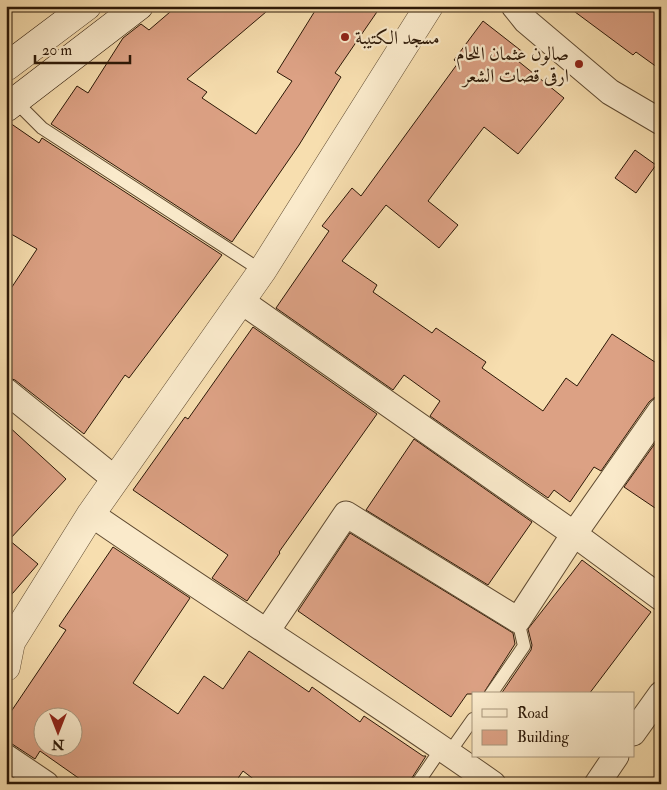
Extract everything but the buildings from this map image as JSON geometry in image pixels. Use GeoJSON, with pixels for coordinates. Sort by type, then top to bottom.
{"type":"FeatureCollection","features":[{"type":"Feature","properties":{"kind":"street"},"geometry":{"type":"LineString","coordinates":[[6,67],[87,6]]}},
{"type":"Feature","properties":{"kind":"street"},"geometry":{"type":"LineString","coordinates":[[9,101],[139,6]]}},
{"type":"Feature","properties":{"kind":"street"},"geometry":{"type":"LineString","coordinates":[[8,649],[91,514],[262,271],[429,6]]}},
{"type":"Feature","properties":{"kind":"street"},"geometry":{"type":"LineString","coordinates":[[526,11],[610,92],[661,122]]}},
{"type":"Feature","properties":{"kind":"street"},"geometry":{"type":"LineString","coordinates":[[241,302],[574,534],[661,598]]}},
{"type":"Feature","properties":{"kind":"street"},"geometry":{"type":"LineString","coordinates":[[6,391],[115,479]]}},
{"type":"Feature","properties":{"kind":"street"},"geometry":{"type":"LineString","coordinates":[[267,631],[346,514],[518,620],[574,534],[661,410]]}},
{"type":"Feature","properties":{"kind":"street"},"geometry":{"type":"LineString","coordinates":[[91,514],[182,577],[267,631],[493,784]]}},
{"type":"Feature","properties":{"kind":"street"},"geometry":{"type":"LineString","coordinates":[[634,732],[661,694]]}},
{"type":"Feature","properties":{"kind":"street"},"geometry":{"type":"LineString","coordinates":[[6,757],[46,784]]}},
{"type":"Feature","properties":{"kind":"street"},"geometry":{"type":"LineString","coordinates":[[597,784],[615,758]]}},
{"type":"Feature","properties":{"kind":"lane"},"geometry":{"type":"LineString","coordinates":[[9,101],[42,128],[262,271]]}},
{"type":"Feature","properties":{"kind":"lane"},"geometry":{"type":"LineString","coordinates":[[492,692],[524,646],[518,620]]}},
{"type":"Feature","properties":{"kind":"lane"},"geometry":{"type":"LineString","coordinates":[[417,784],[472,720]]}},
{"type":"Feature","properties":{"kind":"place","name":"مسجد الكتيبة"},"geometry":{"type":"Point","coordinates":[345,37]}},
{"type":"Feature","properties":{"kind":"place","name":"صالون عثمان اللحام ارقى قصات الشعر"},"geometry":{"type":"Point","coordinates":[579,64]}}]}
